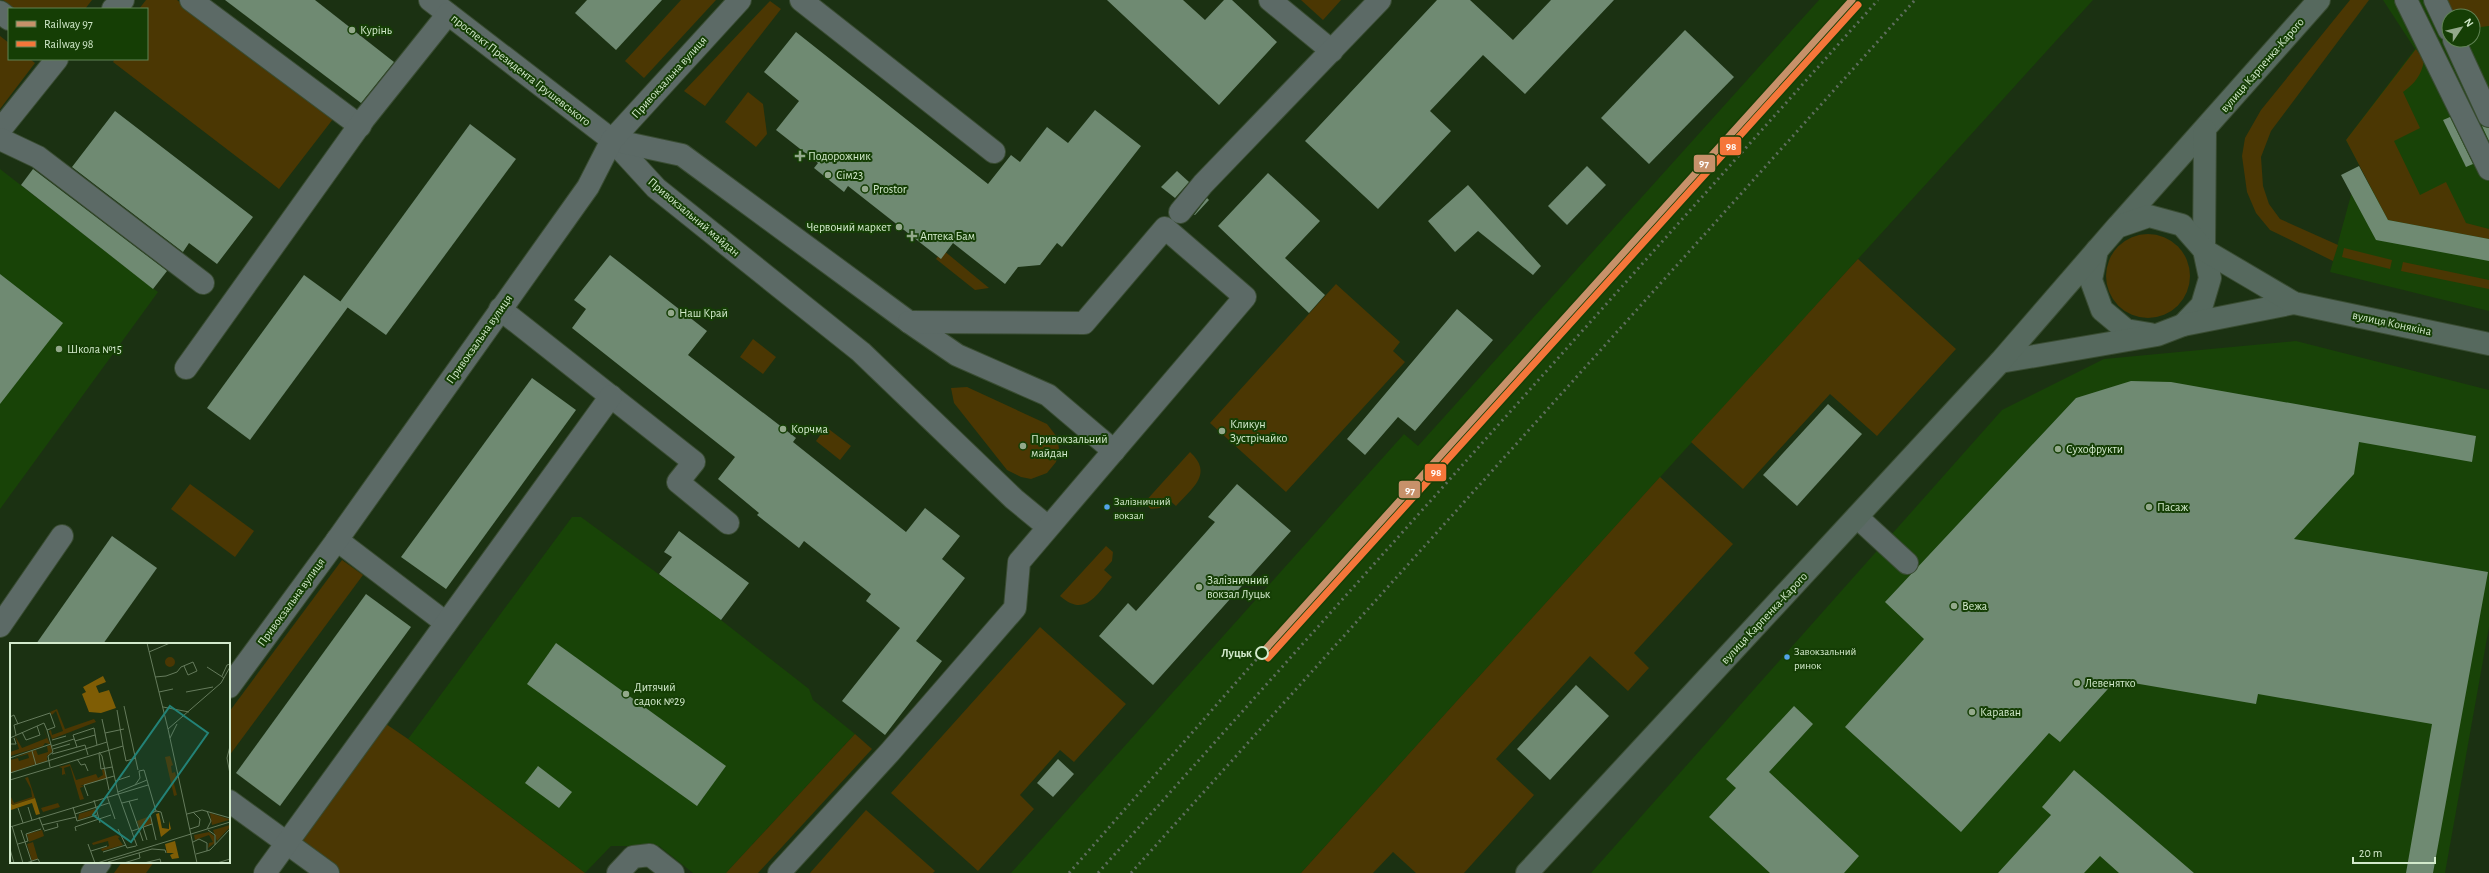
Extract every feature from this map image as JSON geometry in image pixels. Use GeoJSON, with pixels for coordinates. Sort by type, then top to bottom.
{"type":"FeatureCollection","features":[{"type":"Feature","properties":{"kind":"main road","name":"вулиця Карпенка-Карого"},"geometry":{"type":"LineString","coordinates":[[2117,227],[2205,130],[2319,0]]}},
{"type":"Feature","properties":{"kind":"main road"},"geometry":{"type":"LineString","coordinates":[[2183,325],[2202,305],[2210,278],[2204,250],[2205,130]]}},
{"type":"Feature","properties":{"kind":"main road"},"geometry":{"type":"LineString","coordinates":[[2157,335],[2126,330],[2102,310],[2091,280],[2097,250],[2117,227],[2149,216],[2182,225],[2204,250],[2294,303]]}},
{"type":"Feature","properties":{"kind":"main road","name":"вулиця Карпенка-Карого"},"geometry":{"type":"LineString","coordinates":[[1527,873],[2000,362],[2097,250]]}},
{"type":"Feature","properties":{"kind":"main road"},"geometry":{"type":"LineString","coordinates":[[2000,362],[2157,335],[2183,325],[2294,303]]}},
{"type":"Feature","properties":{"kind":"main road","name":"вулиця Конякіна"},"geometry":{"type":"LineString","coordinates":[[2294,303],[2489,344]]}},
{"type":"Feature","properties":{"kind":"street"},"geometry":{"type":"LineString","coordinates":[[114,8],[123,0]]}},
{"type":"Feature","properties":{"kind":"street"},"geometry":{"type":"LineString","coordinates":[[191,0],[360,126]]}},
{"type":"Feature","properties":{"kind":"street","name":"проспект Президента Грушевського"},"geometry":{"type":"LineString","coordinates":[[430,0],[612,140]]}},
{"type":"Feature","properties":{"kind":"street","name":"Привокзальна вулиця"},"geometry":{"type":"LineString","coordinates":[[230,686],[337,540],[588,187],[612,140],[740,0]]}},
{"type":"Feature","properties":{"kind":"street"},"geometry":{"type":"LineString","coordinates":[[801,0],[994,152]]}},
{"type":"Feature","properties":{"kind":"street"},"geometry":{"type":"LineString","coordinates":[[1270,0],[1332,51]]}},
{"type":"Feature","properties":{"kind":"street"},"geometry":{"type":"LineString","coordinates":[[1180,212],[1208,179],[1380,0]]}},
{"type":"Feature","properties":{"kind":"street"},"geometry":{"type":"LineString","coordinates":[[2435,0],[2441,13]]}},
{"type":"Feature","properties":{"kind":"street"},"geometry":{"type":"LineString","coordinates":[[2410,2],[2489,169]]}},
{"type":"Feature","properties":{"kind":"street"},"geometry":{"type":"LineString","coordinates":[[0,12],[8,18]]}},
{"type":"Feature","properties":{"kind":"street"},"geometry":{"type":"LineString","coordinates":[[186,368],[360,126],[448,14]]}},
{"type":"Feature","properties":{"kind":"street"},"geometry":{"type":"LineString","coordinates":[[2458,48],[2489,116]]}},
{"type":"Feature","properties":{"kind":"street"},"geometry":{"type":"LineString","coordinates":[[0,130],[57,60]]}},
{"type":"Feature","properties":{"kind":"street"},"geometry":{"type":"LineString","coordinates":[[0,139],[38,157],[203,284]]}},
{"type":"Feature","properties":{"kind":"street"},"geometry":{"type":"LineString","coordinates":[[612,140],[682,155],[909,322],[958,355],[1048,395],[1114,451]]}},
{"type":"Feature","properties":{"kind":"street","name":"Привокзальний майдан"},"geometry":{"type":"LineString","coordinates":[[612,140],[656,188],[861,352],[1014,499],[1048,528]]}},
{"type":"Feature","properties":{"kind":"street"},"geometry":{"type":"LineString","coordinates":[[779,873],[890,752],[1015,608],[1019,562],[1245,297],[1165,228],[1084,323],[909,322]]}},
{"type":"Feature","properties":{"kind":"street"},"geometry":{"type":"LineString","coordinates":[[500,309],[694,462],[678,482],[728,523]]}},
{"type":"Feature","properties":{"kind":"street"},"geometry":{"type":"LineString","coordinates":[[265,873],[288,844],[446,623],[612,396]]}},
{"type":"Feature","properties":{"kind":"street"},"geometry":{"type":"LineString","coordinates":[[1857,517],[1907,564]]}},
{"type":"Feature","properties":{"kind":"street"},"geometry":{"type":"LineString","coordinates":[[0,626],[62,536]]}},
{"type":"Feature","properties":{"kind":"street"},"geometry":{"type":"LineString","coordinates":[[337,540],[446,623]]}},
{"type":"Feature","properties":{"kind":"street"},"geometry":{"type":"LineString","coordinates":[[230,802],[328,873]]}},
{"type":"Feature","properties":{"kind":"street"},"geometry":{"type":"LineString","coordinates":[[618,873],[633,857],[650,855],[673,873]]}},
{"type":"Feature","properties":{"kind":"street"},"geometry":{"type":"LineString","coordinates":[[92,873],[99,863]]}},
{"type":"Feature","properties":{"kind":"shaded area"},"geometry":{"type":"Polygon","coordinates":[[[3,0],[92,0],[86,8],[13,8],[3,0]]]}},
{"type":"Feature","properties":{"kind":"shaded area"},"geometry":{"type":"Polygon","coordinates":[[[146,0],[177,0],[333,119],[279,189],[113,62],[114,60],[148,60],[148,8],[140,8],[146,0]]]}},
{"type":"Feature","properties":{"kind":"shaded area"},"geometry":{"type":"Polygon","coordinates":[[[681,0],[716,0],[644,78],[625,61],[681,0]]]}},
{"type":"Feature","properties":{"kind":"shaded area"},"geometry":{"type":"Polygon","coordinates":[[[1301,0],[1341,0],[1323,20],[1301,0]]]}},
{"type":"Feature","properties":{"kind":"shaded area"},"geometry":{"type":"Polygon","coordinates":[[[1819,0],[2093,0],[1301,873],[1011,873],[1404,434],[1418,446],[1819,0]]]}},
{"type":"Feature","properties":{"kind":"shaded area"},"geometry":{"type":"Polygon","coordinates":[[[2350,0],[2369,0],[2271,131],[2261,157],[2263,186],[2269,204],[2280,219],[2338,245],[2333,261],[2270,230],[2256,213],[2247,192],[2242,156],[2245,138],[2261,110],[2350,0]]]}},
{"type":"Feature","properties":{"kind":"shaded area"},"geometry":{"type":"Polygon","coordinates":[[[2383,0],[2489,0],[2489,311],[2330,272],[2351,195],[2370,185],[2346,140],[2415,49],[2383,0]]]}},
{"type":"Feature","properties":{"kind":"shaded area"},"geometry":{"type":"Polygon","coordinates":[[[2444,0],[2489,0],[2489,26],[2481,27],[2481,8],[2448,8],[2444,0]]]}},
{"type":"Feature","properties":{"kind":"shaded area"},"geometry":{"type":"Polygon","coordinates":[[[770,1],[781,9],[705,106],[684,91],[770,1]]]}},
{"type":"Feature","properties":{"kind":"shaded area"},"geometry":{"type":"Polygon","coordinates":[[[0,36],[8,42],[8,60],[31,60],[35,63],[0,109],[0,36]]]}},
{"type":"Feature","properties":{"kind":"shaded area"},"geometry":{"type":"Polygon","coordinates":[[[2416,49],[2424,61],[2423,66],[2417,79],[2403,92],[2420,128],[2394,141],[2420,195],[2446,182],[2466,223],[2489,229],[2489,239],[2388,220],[2346,140],[2416,49]]]}},
{"type":"Feature","properties":{"kind":"shaded area"},"geometry":{"type":"Polygon","coordinates":[[[748,92],[763,104],[767,134],[756,147],[725,122],[748,92]]]}},
{"type":"Feature","properties":{"kind":"shaded area","name":"Школа №15"},"geometry":{"type":"Polygon","coordinates":[[[0,169],[158,292],[0,509],[0,169]]]}},
{"type":"Feature","properties":{"kind":"shaded area"},"geometry":{"type":"Polygon","coordinates":[[[2148,234],[2164,237],[2178,246],[2187,260],[2190,276],[2187,292],[2178,306],[2164,315],[2148,318],[2132,315],[2118,306],[2109,292],[2106,276],[2109,260],[2118,246],[2132,237],[2148,234]]]}},
{"type":"Feature","properties":{"kind":"shaded area"},"geometry":{"type":"Polygon","coordinates":[[[2344,248],[2392,260],[2390,269],[2342,257],[2344,248]]]}},
{"type":"Feature","properties":{"kind":"shaded area"},"geometry":{"type":"Polygon","coordinates":[[[943,250],[989,288],[975,290],[936,259],[943,250]]]}},
{"type":"Feature","properties":{"kind":"shaded area"},"geometry":{"type":"Polygon","coordinates":[[[1858,259],[1956,349],[1877,436],[1830,394],[1743,489],[1691,442],[1858,259]]]}},
{"type":"Feature","properties":{"kind":"shaded area"},"geometry":{"type":"Polygon","coordinates":[[[2403,262],[2489,280],[2489,289],[2401,271],[2403,262]]]}},
{"type":"Feature","properties":{"kind":"shaded area"},"geometry":{"type":"Polygon","coordinates":[[[1336,284],[1400,342],[1393,351],[1405,362],[1286,492],[1210,423],[1336,284]]]}},
{"type":"Feature","properties":{"kind":"shaded area"},"geometry":{"type":"Polygon","coordinates":[[[753,339],[776,357],[763,374],[740,357],[753,339]]]}},
{"type":"Feature","properties":{"kind":"shaded area","name":"Завокзальний ринок"},"geometry":{"type":"Polygon","coordinates":[[[2296,341],[2489,390],[2489,627],[2445,873],[1591,873],[2002,410],[2104,359],[2296,341]]]}},
{"type":"Feature","properties":{"kind":"shaded area"},"geometry":{"type":"Polygon","coordinates":[[[967,387],[1047,424],[1057,437],[1059,449],[1056,462],[1047,473],[1031,479],[1021,477],[1007,470],[954,403],[951,388],[967,387]]]}},
{"type":"Feature","properties":{"kind":"shaded area"},"geometry":{"type":"Polygon","coordinates":[[[826,427],[851,446],[840,460],[816,441],[826,427]]]}},
{"type":"Feature","properties":{"kind":"shaded area"},"geometry":{"type":"Polygon","coordinates":[[[1190,452],[1197,460],[1200,467],[1200,474],[1194,487],[1176,506],[1168,499],[1160,508],[1151,509],[1144,503],[1190,452]]]}},
{"type":"Feature","properties":{"kind":"shaded area"},"geometry":{"type":"Polygon","coordinates":[[[1660,477],[1733,544],[1634,653],[1649,668],[1628,691],[1590,656],[1496,759],[1534,795],[1464,873],[1416,873],[1393,852],[1373,873],[1301,873],[1660,477]]]}},
{"type":"Feature","properties":{"kind":"shaded area"},"geometry":{"type":"Polygon","coordinates":[[[190,484],[254,531],[235,557],[171,509],[190,484]]]}},
{"type":"Feature","properties":{"kind":"shaded area","name":"Дитячий садок №29"},"geometry":{"type":"Polygon","coordinates":[[[572,517],[581,517],[721,620],[809,689],[813,700],[855,734],[726,873],[693,873],[659,846],[611,846],[585,873],[408,739],[572,517]]]}},
{"type":"Feature","properties":{"kind":"shaded area"},"geometry":{"type":"Polygon","coordinates":[[[1106,546],[1113,552],[1112,561],[1104,570],[1112,577],[1095,597],[1089,602],[1076,605],[1060,596],[1106,546]]]}},
{"type":"Feature","properties":{"kind":"shaded area"},"geometry":{"type":"Polygon","coordinates":[[[342,560],[363,575],[230,755],[230,711],[342,560]]]}},
{"type":"Feature","properties":{"kind":"shaded area"},"geometry":{"type":"Polygon","coordinates":[[[1040,627],[1126,704],[1074,762],[1060,750],[1020,795],[1034,809],[978,871],[891,793],[1040,627]]]}},
{"type":"Feature","properties":{"kind":"shaded area"},"geometry":{"type":"Polygon","coordinates":[[[386,724],[585,873],[340,873],[299,844],[386,724]]]}},
{"type":"Feature","properties":{"kind":"shaded area"},"geometry":{"type":"Polygon","coordinates":[[[855,734],[872,749],[758,873],[726,873],[855,734]]]}},
{"type":"Feature","properties":{"kind":"shaded area"},"geometry":{"type":"Polygon","coordinates":[[[866,810],[935,871],[933,873],[810,873],[866,810]]]}},
{"type":"Feature","properties":{"kind":"shaded area"},"geometry":{"type":"Polygon","coordinates":[[[121,863],[153,863],[146,873],[114,873],[121,863]]]}},
{"type":"Feature","properties":{"kind":"building"},"geometry":{"type":"Polygon","coordinates":[[[225,0],[315,0],[394,62],[361,103],[225,0]]]}},
{"type":"Feature","properties":{"kind":"building"},"geometry":{"type":"Polygon","coordinates":[[[587,0],[662,0],[616,50],[575,13],[587,0]]]}},
{"type":"Feature","properties":{"kind":"building"},"geometry":{"type":"Polygon","coordinates":[[[1107,0],[1183,0],[1205,20],[1224,0],[1232,0],[1277,42],[1219,105],[1107,0]]]}},
{"type":"Feature","properties":{"kind":"building"},"geometry":{"type":"Polygon","coordinates":[[[1437,0],[1470,0],[1513,40],[1551,0],[1614,0],[1525,94],[1483,55],[1430,111],[1451,131],[1378,209],[1305,141],[1437,0]]]}},
{"type":"Feature","properties":{"kind":"building"},"geometry":{"type":"Polygon","coordinates":[[[1685,30],[1734,77],[1649,164],[1601,118],[1685,30]]]}},
{"type":"Feature","properties":{"kind":"building"},"geometry":{"type":"Polygon","coordinates":[[[796,32],[988,184],[1011,155],[1020,162],[1047,127],[1068,143],[1095,110],[1141,146],[1062,247],[1057,243],[1040,265],[1018,267],[1005,284],[953,243],[941,259],[848,186],[844,192],[814,168],[818,163],[776,130],[799,101],[764,72],[796,32]]]}},
{"type":"Feature","properties":{"kind":"building"},"geometry":{"type":"Polygon","coordinates":[[[115,111],[253,217],[217,264],[189,243],[183,252],[72,167],[115,111]]]}},
{"type":"Feature","properties":{"kind":"building"},"geometry":{"type":"Polygon","coordinates":[[[2450,117],[2473,164],[2466,167],[2443,120],[2450,117]]]}},
{"type":"Feature","properties":{"kind":"building"},"geometry":{"type":"Polygon","coordinates":[[[470,124],[516,159],[386,335],[340,302],[470,124]]]}},
{"type":"Feature","properties":{"kind":"building"},"geometry":{"type":"Polygon","coordinates":[[[2482,126],[2489,128],[2489,141],[2482,126]]]}},
{"type":"Feature","properties":{"kind":"building"},"geometry":{"type":"Polygon","coordinates":[[[1587,166],[1606,185],[1567,225],[1548,206],[1587,166]]]}},
{"type":"Feature","properties":{"kind":"building"},"geometry":{"type":"Polygon","coordinates":[[[2359,166],[2388,220],[2489,239],[2489,261],[2376,240],[2341,175],[2359,166]]]}},
{"type":"Feature","properties":{"kind":"building"},"geometry":{"type":"Polygon","coordinates":[[[33,169],[167,271],[153,289],[21,185],[33,169]]]}},
{"type":"Feature","properties":{"kind":"building"},"geometry":{"type":"Polygon","coordinates":[[[1177,171],[1189,182],[1175,198],[1161,187],[1177,171]]]}},
{"type":"Feature","properties":{"kind":"building"},"geometry":{"type":"Polygon","coordinates":[[[1268,173],[1320,221],[1285,258],[1325,295],[1309,313],[1218,226],[1268,173]]]}},
{"type":"Feature","properties":{"kind":"building"},"geometry":{"type":"Polygon","coordinates":[[[1468,185],[1541,266],[1533,275],[1478,231],[1455,252],[1428,221],[1468,185]]]}},
{"type":"Feature","properties":{"kind":"building"},"geometry":{"type":"Polygon","coordinates":[[[1207,198],[1209,200],[1194,215],[1207,198]]]}},
{"type":"Feature","properties":{"kind":"building"},"geometry":{"type":"Polygon","coordinates":[[[610,255],[707,331],[688,355],[796,438],[793,442],[906,532],[925,508],[960,536],[942,559],[965,578],[916,641],[942,661],[885,735],[842,701],[900,628],[866,601],[871,594],[804,541],[799,548],[757,515],[759,513],[718,479],[735,457],[572,328],[586,309],[574,300],[610,255]]]}},
{"type":"Feature","properties":{"kind":"building"},"geometry":{"type":"Polygon","coordinates":[[[0,274],[63,323],[0,404],[0,274]]]}},
{"type":"Feature","properties":{"kind":"building"},"geometry":{"type":"Polygon","coordinates":[[[304,275],[348,307],[250,440],[207,408],[304,275]]]}},
{"type":"Feature","properties":{"kind":"building"},"geometry":{"type":"Polygon","coordinates":[[[1457,309],[1493,340],[1415,431],[1398,417],[1365,455],[1347,439],[1457,309]]]}},
{"type":"Feature","properties":{"kind":"building"},"geometry":{"type":"Polygon","coordinates":[[[532,378],[576,410],[446,589],[401,557],[532,378]]]}},
{"type":"Feature","properties":{"kind":"building"},"geometry":{"type":"Polygon","coordinates":[[[2131,381],[2171,382],[2476,436],[2472,462],[2359,442],[2354,474],[2294,539],[2488,572],[2433,873],[2406,873],[2432,724],[2258,694],[2256,704],[2116,680],[2060,742],[2049,733],[1961,832],[1845,727],[1924,639],[1885,602],[2076,398],[2131,381]]]}},
{"type":"Feature","properties":{"kind":"building"},"geometry":{"type":"Polygon","coordinates":[[[1828,404],[1862,434],[1797,506],[1763,475],[1828,404]]]}},
{"type":"Feature","properties":{"kind":"building","name":"Залізничний вокзал Луцьк"},"geometry":{"type":"Polygon","coordinates":[[[1237,484],[1291,531],[1153,685],[1099,636],[1128,603],[1136,611],[1215,522],[1208,517],[1237,484]]]}},
{"type":"Feature","properties":{"kind":"building"},"geometry":{"type":"Polygon","coordinates":[[[679,531],[749,583],[721,620],[659,574],[672,557],[664,552],[679,531]]]}},
{"type":"Feature","properties":{"kind":"building"},"geometry":{"type":"Polygon","coordinates":[[[112,536],[157,568],[104,643],[37,643],[112,536]]]}},
{"type":"Feature","properties":{"kind":"building"},"geometry":{"type":"Polygon","coordinates":[[[366,594],[411,627],[280,806],[236,773],[366,594]]]}},
{"type":"Feature","properties":{"kind":"building"},"geometry":{"type":"Polygon","coordinates":[[[556,643],[726,766],[697,806],[527,684],[556,643]]]}},
{"type":"Feature","properties":{"kind":"building"},"geometry":{"type":"Polygon","coordinates":[[[1576,685],[1609,716],[1550,780],[1517,749],[1576,685]]]}},
{"type":"Feature","properties":{"kind":"building"},"geometry":{"type":"Polygon","coordinates":[[[1794,706],[1813,724],[1769,772],[1859,856],[1844,873],[1770,873],[1709,817],[1736,788],[1726,779],[1794,706]]]}},
{"type":"Feature","properties":{"kind":"building"},"geometry":{"type":"Polygon","coordinates":[[[1058,759],[1074,774],[1053,797],[1037,783],[1058,759]]]}},
{"type":"Feature","properties":{"kind":"building"},"geometry":{"type":"Polygon","coordinates":[[[538,766],[572,792],[559,808],[525,783],[538,766]]]}},
{"type":"Feature","properties":{"kind":"building"},"geometry":{"type":"Polygon","coordinates":[[[2074,770],[2194,873],[2119,873],[2100,856],[2084,873],[1998,873],[2051,815],[2042,807],[2074,770]]]}},
{"type":"Feature","properties":{"kind":"railway"},"geometry":{"type":"LineString","coordinates":[[1098,873],[1878,0]]}},
{"type":"Feature","properties":{"kind":"railway"},"geometry":{"type":"LineString","coordinates":[[1131,873],[1915,0]]}},
{"type":"Feature","properties":{"kind":"railway"},"geometry":{"type":"LineString","coordinates":[[1069,873],[1262,653]]}},
{"type":"Feature","properties":{"kind":"rail line","name":"97"},"geometry":{"type":"LineString","coordinates":[[1262,653],[1852,0]]}},
{"type":"Feature","properties":{"kind":"rail line","name":"98"},"geometry":{"type":"LineString","coordinates":[[1268,658],[1858,5]]}},
{"type":"Feature","properties":{"kind":"place","name":"Курінь"},"geometry":{"type":"Point","coordinates":[352,30]}},
{"type":"Feature","properties":{"kind":"place","name":"Подорожник"},"geometry":{"type":"Point","coordinates":[800,156]}},
{"type":"Feature","properties":{"kind":"place","name":"Сім23"},"geometry":{"type":"Point","coordinates":[828,175]}},
{"type":"Feature","properties":{"kind":"place","name":"Prostor"},"geometry":{"type":"Point","coordinates":[865,189]}},
{"type":"Feature","properties":{"kind":"place","name":"Червоний маркет"},"geometry":{"type":"Point","coordinates":[899,227]}},
{"type":"Feature","properties":{"kind":"place","name":"Аптека Бам"},"geometry":{"type":"Point","coordinates":[912,236]}},
{"type":"Feature","properties":{"kind":"place","name":"Наш Край"},"geometry":{"type":"Point","coordinates":[671,313]}},
{"type":"Feature","properties":{"kind":"place","name":"Школа №15"},"geometry":{"type":"Point","coordinates":[59,349]}},
{"type":"Feature","properties":{"kind":"place","name":"Корчма"},"geometry":{"type":"Point","coordinates":[783,429]}},
{"type":"Feature","properties":{"kind":"place","name":"Кликун Зустрічайко"},"geometry":{"type":"Point","coordinates":[1222,431]}},
{"type":"Feature","properties":{"kind":"place","name":"Привокзальний майдан"},"geometry":{"type":"Point","coordinates":[1023,446]}},
{"type":"Feature","properties":{"kind":"place","name":"Сухофрукти"},"geometry":{"type":"Point","coordinates":[2058,449]}},
{"type":"Feature","properties":{"kind":"place","name":"Залізничний вокзал"},"geometry":{"type":"Point","coordinates":[1107,507]}},
{"type":"Feature","properties":{"kind":"place","name":"Пасаж"},"geometry":{"type":"Point","coordinates":[2149,507]}},
{"type":"Feature","properties":{"kind":"place","name":"Залізничний вокзал Луцьк"},"geometry":{"type":"Point","coordinates":[1199,587]}},
{"type":"Feature","properties":{"kind":"place","name":"Вежа"},"geometry":{"type":"Point","coordinates":[1954,606]}},
{"type":"Feature","properties":{"kind":"place","name":"Луцьк"},"geometry":{"type":"Point","coordinates":[1262,653]}},
{"type":"Feature","properties":{"kind":"place","name":"Завокзальний ринок"},"geometry":{"type":"Point","coordinates":[1787,657]}},
{"type":"Feature","properties":{"kind":"place","name":"Левенятко"},"geometry":{"type":"Point","coordinates":[2077,683]}},
{"type":"Feature","properties":{"kind":"place","name":"Дитячий садок №29"},"geometry":{"type":"Point","coordinates":[626,694]}},
{"type":"Feature","properties":{"kind":"place","name":"Караван"},"geometry":{"type":"Point","coordinates":[1972,712]}}]}
